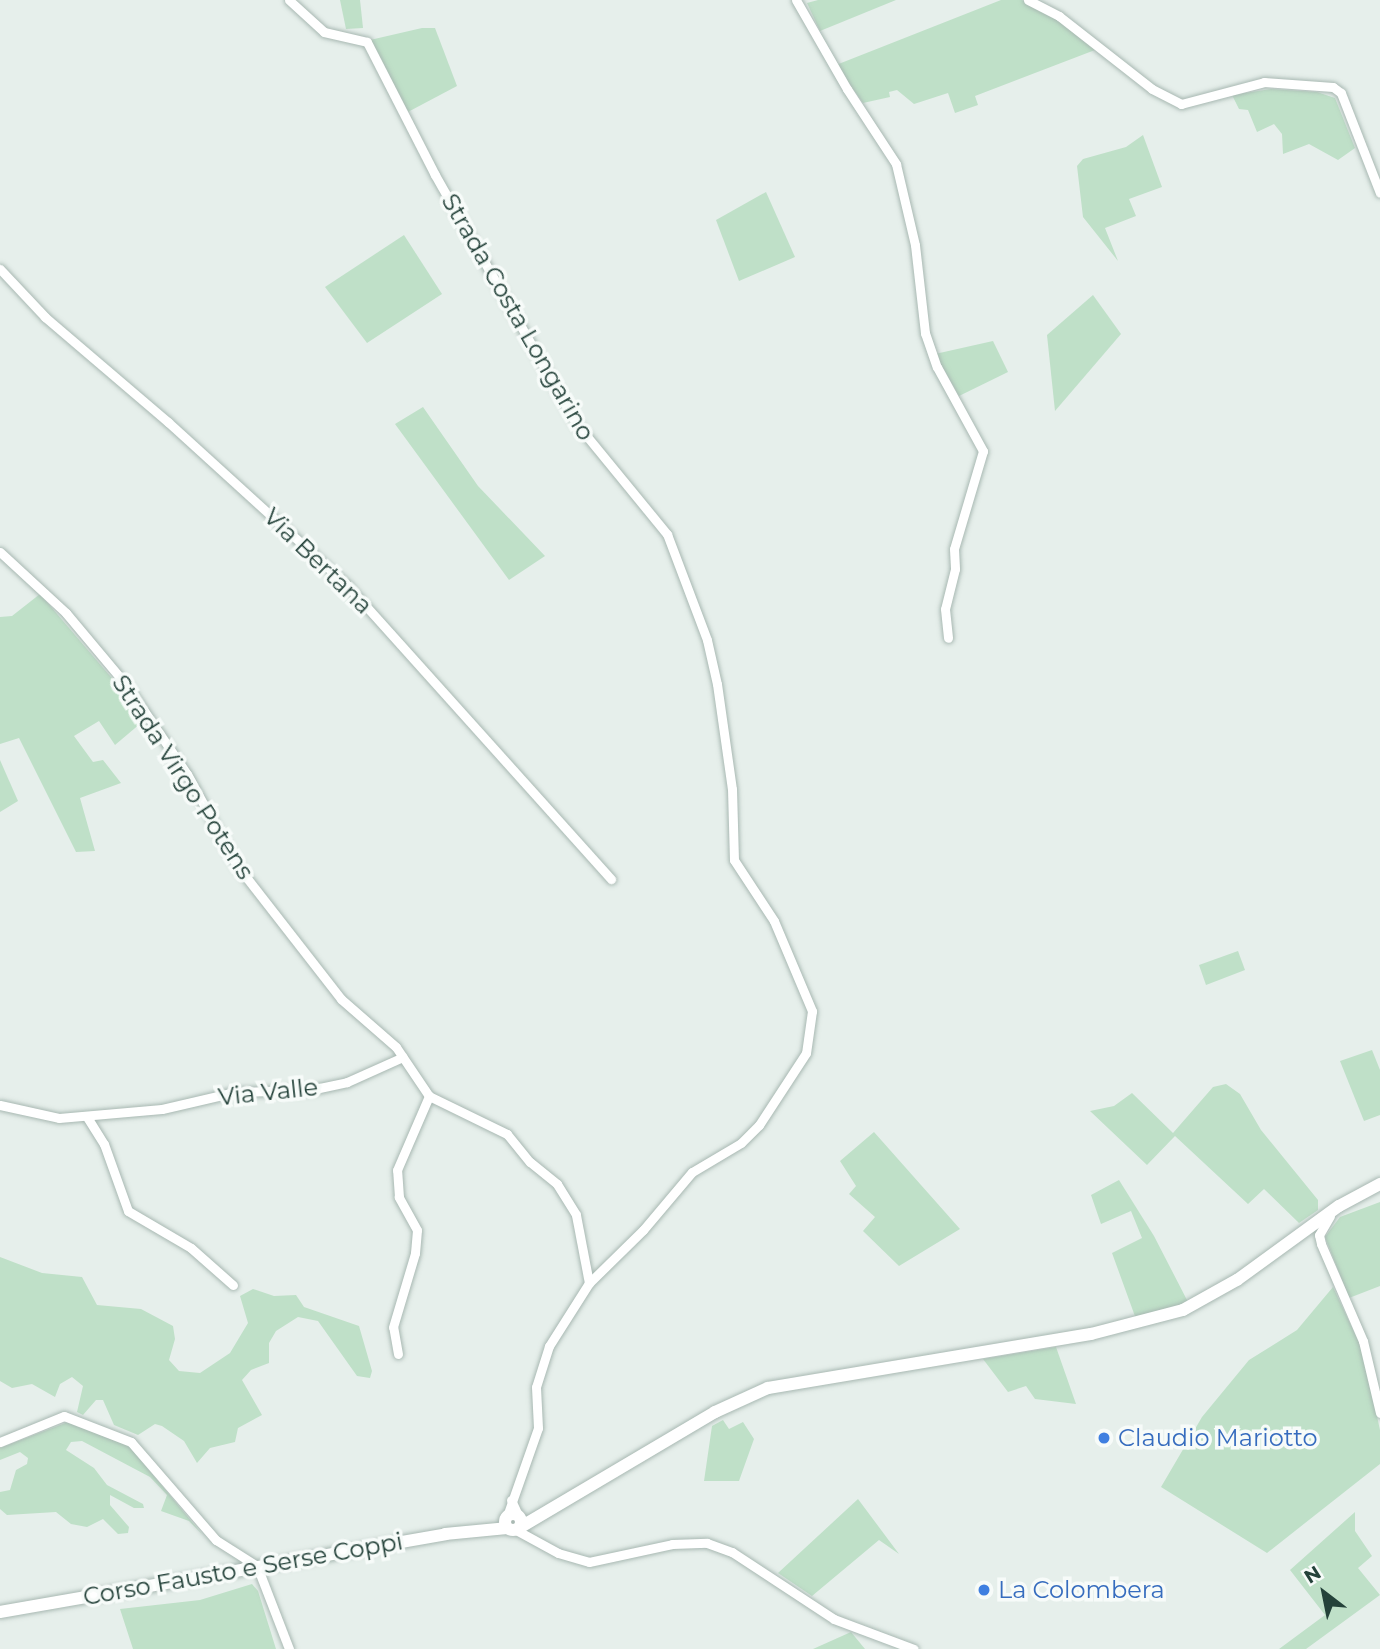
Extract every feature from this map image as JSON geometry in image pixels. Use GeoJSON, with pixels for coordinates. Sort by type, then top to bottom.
{"type":"FeatureCollection","features":[{"type":"Feature","properties":{"kind":"street","name":"Strada Costa Longarino"},"geometry":{"type":"LineString","coordinates":[[289,0],[324,32],[367,42],[435,175],[576,423],[667,534],[707,640],[717,684],[732,789],[734,860],[774,921],[812,1011],[806,1053],[759,1125],[741,1143],[692,1172],[643,1230],[589,1283],[549,1346],[539,1370],[538,1428],[511,1500],[513,1522]]}},
{"type":"Feature","properties":{"kind":"street"},"geometry":{"type":"LineString","coordinates":[[796,0],[847,89],[897,164],[931,352],[983,451],[954,549],[955,569],[945,609],[948,639]]}},
{"type":"Feature","properties":{"kind":"street"},"geometry":{"type":"LineString","coordinates":[[1028,0],[1059,16],[1152,89],[1181,104],[1264,82],[1333,88],[1341,93],[1380,193]]}},
{"type":"Feature","properties":{"kind":"street","name":"Via Bertana"},"geometry":{"type":"LineString","coordinates":[[0,269],[45,317],[348,586],[611,878]]}},
{"type":"Feature","properties":{"kind":"street","name":"Strada Virgo Potens"},"geometry":{"type":"LineString","coordinates":[[0,552],[66,613],[112,668],[187,774],[236,864],[341,999],[403,1057],[429,1096]]}},
{"type":"Feature","properties":{"kind":"street","name":"Via Valle"},"geometry":{"type":"LineString","coordinates":[[0,1105],[29,1114],[87,1117],[175,1107],[235,1092],[310,1090],[347,1082],[403,1057]]}},
{"type":"Feature","properties":{"kind":"street"},"geometry":{"type":"LineString","coordinates":[[398,1354],[393,1327],[415,1253],[416,1230],[400,1197],[397,1170],[429,1096],[492,1124],[557,1184],[576,1215],[589,1283]]}},
{"type":"Feature","properties":{"kind":"street"},"geometry":{"type":"LineString","coordinates":[[87,1117],[104,1144],[128,1211],[191,1248],[233,1285]]}},
{"type":"Feature","properties":{"kind":"street","name":"Corso Fausto e Serse Coppi"},"geometry":{"type":"LineString","coordinates":[[0,1612],[486,1529],[550,1512],[715,1412],[768,1388],[1091,1334],[1183,1310],[1237,1280],[1339,1206],[1380,1184]]}},
{"type":"Feature","properties":{"kind":"street"},"geometry":{"type":"LineString","coordinates":[[1339,1206],[1323,1224],[1321,1244],[1363,1341],[1380,1413]]}},
{"type":"Feature","properties":{"kind":"street"},"geometry":{"type":"LineString","coordinates":[[0,1442],[64,1416],[118,1434],[131,1442],[216,1540],[257,1566],[289,1649]]}},
{"type":"Feature","properties":{"kind":"street"},"geometry":{"type":"LineString","coordinates":[[513,1522],[558,1553],[589,1562],[672,1544],[707,1544],[732,1552],[834,1619],[914,1649]]}},
{"type":"Feature","properties":{"kind":"green space"},"geometry":{"type":"Polygon","coordinates":[[[340,0],[360,0],[363,28],[346,29],[340,0]]]}},
{"type":"Feature","properties":{"kind":"green space"},"geometry":{"type":"Polygon","coordinates":[[[818,0],[896,0],[820,31],[807,3],[818,0]]]}},
{"type":"Feature","properties":{"kind":"green space"},"geometry":{"type":"Polygon","coordinates":[[[1001,0],[1022,0],[1057,19],[1095,50],[975,96],[978,105],[955,113],[948,93],[914,104],[897,90],[889,92],[890,97],[863,103],[836,65],[1001,0]]]}},
{"type":"Feature","properties":{"kind":"green space"},"geometry":{"type":"Polygon","coordinates":[[[422,28],[435,28],[457,86],[406,113],[370,40],[422,28]]]}},
{"type":"Feature","properties":{"kind":"green space"},"geometry":{"type":"Polygon","coordinates":[[[1271,89],[1317,92],[1335,98],[1355,148],[1338,160],[1309,144],[1283,154],[1282,134],[1274,124],[1257,132],[1248,110],[1239,109],[1232,95],[1271,89]]]}},
{"type":"Feature","properties":{"kind":"green space"},"geometry":{"type":"Polygon","coordinates":[[[1143,135],[1162,187],[1129,199],[1136,216],[1105,228],[1118,261],[1083,217],[1077,166],[1083,159],[1126,147],[1143,135]]]}},
{"type":"Feature","properties":{"kind":"green space"},"geometry":{"type":"Polygon","coordinates":[[[766,192],[795,257],[739,281],[716,220],[766,192]]]}},
{"type":"Feature","properties":{"kind":"green space"},"geometry":{"type":"Polygon","coordinates":[[[404,235],[442,294],[367,343],[325,287],[404,235]]]}},
{"type":"Feature","properties":{"kind":"green space"},"geometry":{"type":"Polygon","coordinates":[[[1093,295],[1121,334],[1055,411],[1047,335],[1093,295]]]}},
{"type":"Feature","properties":{"kind":"green space"},"geometry":{"type":"Polygon","coordinates":[[[993,341],[1008,372],[959,396],[935,354],[993,341]]]}},
{"type":"Feature","properties":{"kind":"green space"},"geometry":{"type":"Polygon","coordinates":[[[423,407],[478,486],[545,556],[509,580],[395,424],[423,407]]]}},
{"type":"Feature","properties":{"kind":"green space"},"geometry":{"type":"Polygon","coordinates":[[[40,594],[128,697],[127,706],[141,723],[115,745],[99,721],[74,736],[93,762],[103,760],[121,783],[80,798],[95,851],[76,852],[19,738],[0,744],[0,617],[12,616],[40,594]]]}},
{"type":"Feature","properties":{"kind":"green space"},"geometry":{"type":"Polygon","coordinates":[[[0,760],[18,801],[0,812],[0,760]]]}},
{"type":"Feature","properties":{"kind":"green space"},"geometry":{"type":"Polygon","coordinates":[[[1238,951],[1245,970],[1206,985],[1199,965],[1238,951]]]}},
{"type":"Feature","properties":{"kind":"green space"},"geometry":{"type":"Polygon","coordinates":[[[1372,1050],[1380,1070],[1380,1115],[1364,1121],[1340,1061],[1372,1050]]]}},
{"type":"Feature","properties":{"kind":"green space"},"geometry":{"type":"Polygon","coordinates":[[[1226,1084],[1240,1094],[1261,1130],[1318,1200],[1318,1210],[1299,1223],[1264,1189],[1248,1204],[1175,1136],[1147,1165],[1090,1111],[1114,1106],[1132,1093],[1173,1133],[1213,1087],[1226,1084]]]}},
{"type":"Feature","properties":{"kind":"green space"},"geometry":{"type":"Polygon","coordinates":[[[874,1132],[960,1229],[899,1266],[863,1231],[875,1217],[849,1194],[856,1186],[840,1161],[874,1132]]]}},
{"type":"Feature","properties":{"kind":"green space"},"geometry":{"type":"Polygon","coordinates":[[[1119,1180],[1154,1236],[1188,1302],[1136,1319],[1112,1253],[1142,1238],[1131,1211],[1101,1224],[1091,1195],[1119,1180]]]}},
{"type":"Feature","properties":{"kind":"green space"},"geometry":{"type":"Polygon","coordinates":[[[1380,1202],[1380,1286],[1349,1298],[1325,1237],[1340,1217],[1380,1202]]]}},
{"type":"Feature","properties":{"kind":"green space"},"geometry":{"type":"Polygon","coordinates":[[[0,1257],[42,1273],[82,1277],[97,1305],[141,1309],[173,1326],[175,1339],[169,1360],[179,1371],[200,1373],[230,1353],[248,1323],[240,1296],[253,1289],[274,1296],[296,1295],[304,1307],[359,1326],[372,1371],[370,1378],[357,1376],[318,1321],[298,1317],[276,1331],[269,1343],[269,1363],[251,1370],[242,1380],[262,1415],[238,1428],[235,1442],[210,1448],[197,1463],[184,1441],[162,1426],[155,1424],[138,1435],[114,1425],[103,1400],[96,1400],[83,1415],[77,1412],[83,1386],[72,1377],[60,1384],[55,1397],[32,1384],[12,1388],[0,1381],[0,1257]]]}},
{"type":"Feature","properties":{"kind":"green space"},"geometry":{"type":"Polygon","coordinates":[[[1333,1287],[1363,1351],[1380,1430],[1380,1464],[1267,1553],[1161,1487],[1202,1417],[1249,1360],[1297,1330],[1333,1287]]]}},
{"type":"Feature","properties":{"kind":"green space"},"geometry":{"type":"Polygon","coordinates":[[[1056,1347],[1076,1404],[1035,1399],[1026,1386],[1008,1392],[983,1359],[1056,1347]]]}},
{"type":"Feature","properties":{"kind":"green space"},"geometry":{"type":"Polygon","coordinates":[[[723,1420],[729,1429],[743,1422],[754,1439],[739,1481],[704,1481],[712,1426],[723,1420]]]}},
{"type":"Feature","properties":{"kind":"green space"},"geometry":{"type":"Polygon","coordinates":[[[68,1422],[129,1446],[202,1534],[189,1521],[161,1511],[167,1495],[150,1477],[82,1441],[71,1442],[66,1450],[94,1468],[107,1485],[143,1504],[144,1508],[134,1508],[110,1495],[110,1505],[129,1527],[128,1533],[118,1534],[103,1519],[87,1527],[71,1524],[56,1512],[7,1515],[0,1509],[0,1492],[10,1490],[16,1470],[27,1464],[28,1458],[20,1452],[0,1460],[0,1448],[68,1422]]]}},
{"type":"Feature","properties":{"kind":"green space"},"geometry":{"type":"Polygon","coordinates":[[[858,1499],[899,1554],[879,1540],[812,1596],[778,1573],[858,1499]]]}},
{"type":"Feature","properties":{"kind":"green space"},"geometry":{"type":"Polygon","coordinates":[[[1355,1512],[1355,1531],[1372,1556],[1358,1568],[1380,1595],[1306,1649],[1279,1649],[1325,1615],[1290,1570],[1355,1512]]]}},
{"type":"Feature","properties":{"kind":"green space"},"geometry":{"type":"Polygon","coordinates":[[[252,1584],[258,1591],[276,1649],[133,1649],[120,1609],[200,1600],[252,1584]]]}},
{"type":"Feature","properties":{"kind":"green space"},"geometry":{"type":"Polygon","coordinates":[[[851,1632],[865,1649],[813,1649],[851,1632]]]}},
{"type":"Feature","properties":{"kind":"place","name":"Claudio Mariotto"},"geometry":{"type":"Point","coordinates":[1104,1438]}},
{"type":"Feature","properties":{"kind":"place","name":"La Colombera"},"geometry":{"type":"Point","coordinates":[984,1590]}}]}
